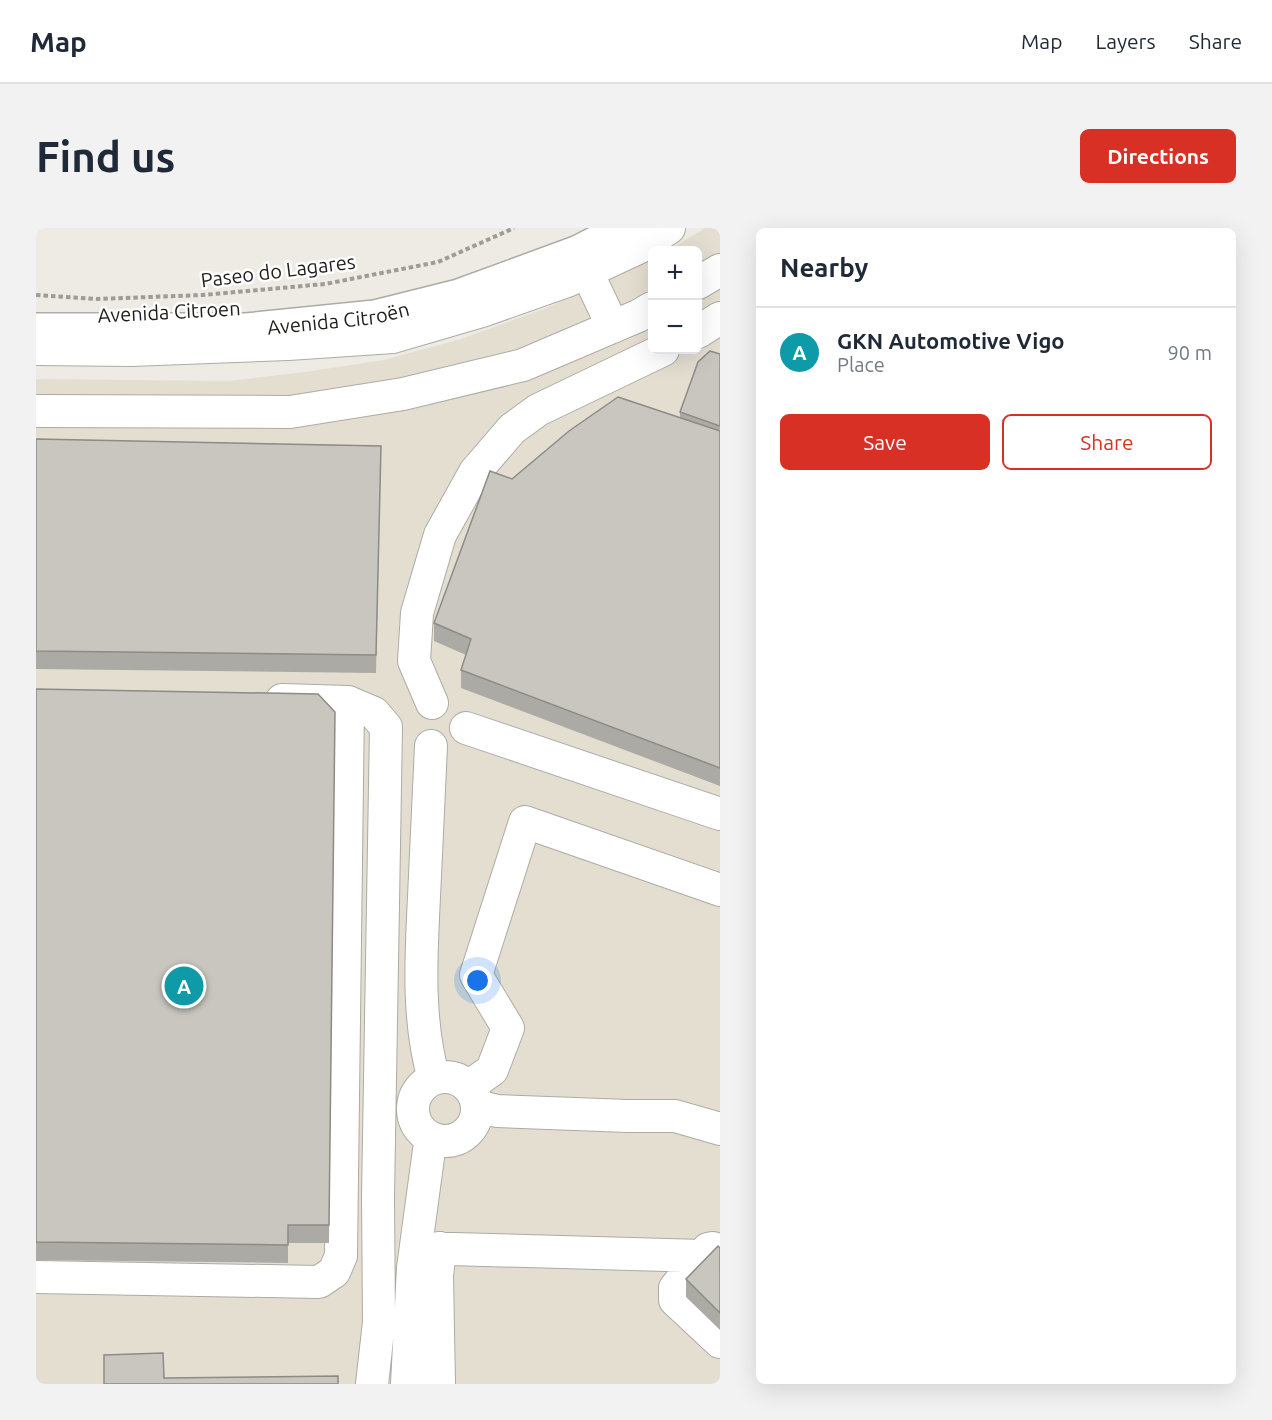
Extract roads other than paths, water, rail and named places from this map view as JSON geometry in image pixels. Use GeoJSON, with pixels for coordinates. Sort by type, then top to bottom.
{"type":"FeatureCollection","features":[{"type":"Feature","properties":{"kind":"main road","name":"Avenida Citroen"},"geometry":{"type":"LineString","coordinates":[[36,315],[111,317],[242,309],[371,297],[461,275],[578,228]]}},
{"type":"Feature","properties":{"kind":"main road","name":"Avenida Citroën"},"geometry":{"type":"LineString","coordinates":[[36,330],[246,330],[375,317],[459,297],[579,252],[639,248]]}},
{"type":"Feature","properties":{"kind":"lane"},"geometry":{"type":"LineString","coordinates":[[36,349],[131,350],[393,337],[482,311],[567,281],[639,248],[669,228]]}},
{"type":"Feature","properties":{"kind":"lane"},"geometry":{"type":"LineString","coordinates":[[702,281],[720,270]]}},
{"type":"Feature","properties":{"kind":"lane"},"geometry":{"type":"LineString","coordinates":[[587,272],[613,327]]}},
{"type":"Feature","properties":{"kind":"lane"},"geometry":{"type":"LineString","coordinates":[[36,411],[290,412],[403,394],[523,365],[648,310]]}},
{"type":"Feature","properties":{"kind":"lane"},"geometry":{"type":"LineString","coordinates":[[702,329],[720,318]]}},
{"type":"Feature","properties":{"kind":"lane"},"geometry":{"type":"LineString","coordinates":[[432,703],[414,661],[417,613],[440,536],[475,472],[512,429],[538,410],[655,354]]}},
{"type":"Feature","properties":{"kind":"lane"},"geometry":{"type":"LineString","coordinates":[[252,700],[348,702],[374,713],[386,727],[378,1197],[379,1322],[372,1384]]}},
{"type":"Feature","properties":{"kind":"lane"},"geometry":{"type":"LineString","coordinates":[[444,701],[455,705],[464,715],[466,728],[456,744],[443,748],[431,746],[422,737],[418,724],[422,712],[432,703],[444,701]]}},
{"type":"Feature","properties":{"kind":"lane"},"geometry":{"type":"LineString","coordinates":[[36,1277],[319,1282],[334,1272],[341,1256],[348,702]]}},
{"type":"Feature","properties":{"kind":"lane"},"geometry":{"type":"LineString","coordinates":[[466,728],[720,814]]}},
{"type":"Feature","properties":{"kind":"lane"},"geometry":{"type":"LineString","coordinates":[[431,746],[420,971],[424,1025],[434,1079]]}},
{"type":"Feature","properties":{"kind":"lane"},"geometry":{"type":"LineString","coordinates":[[720,890],[525,822],[476,975],[507,1028],[492,1070],[472,1096],[476,1117],[474,1123],[466,1133],[454,1139],[435,1139],[420,1128],[413,1110],[417,1093],[422,1086],[443,1077],[463,1083],[472,1096],[497,1112],[675,1116],[720,1129]]}},
{"type":"Feature","properties":{"kind":"lane"},"geometry":{"type":"LineString","coordinates":[[435,1139],[429,1150],[428,1248],[437,1276],[439,1384]]}},
{"type":"Feature","properties":{"kind":"lane"},"geometry":{"type":"LineString","coordinates":[[428,1248],[711,1252]]}},
{"type":"Feature","properties":{"kind":"lane"},"geometry":{"type":"LineString","coordinates":[[407,1384],[413,1268],[428,1248]]}},
{"type":"Feature","properties":{"kind":"lane"},"geometry":{"type":"LineString","coordinates":[[711,1252],[675,1288],[675,1299],[720,1342]]}},
{"type":"Feature","properties":{"kind":"place","name":"GKN Automotive Vigo"},"geometry":{"type":"Point","coordinates":[184,986]}}]}
